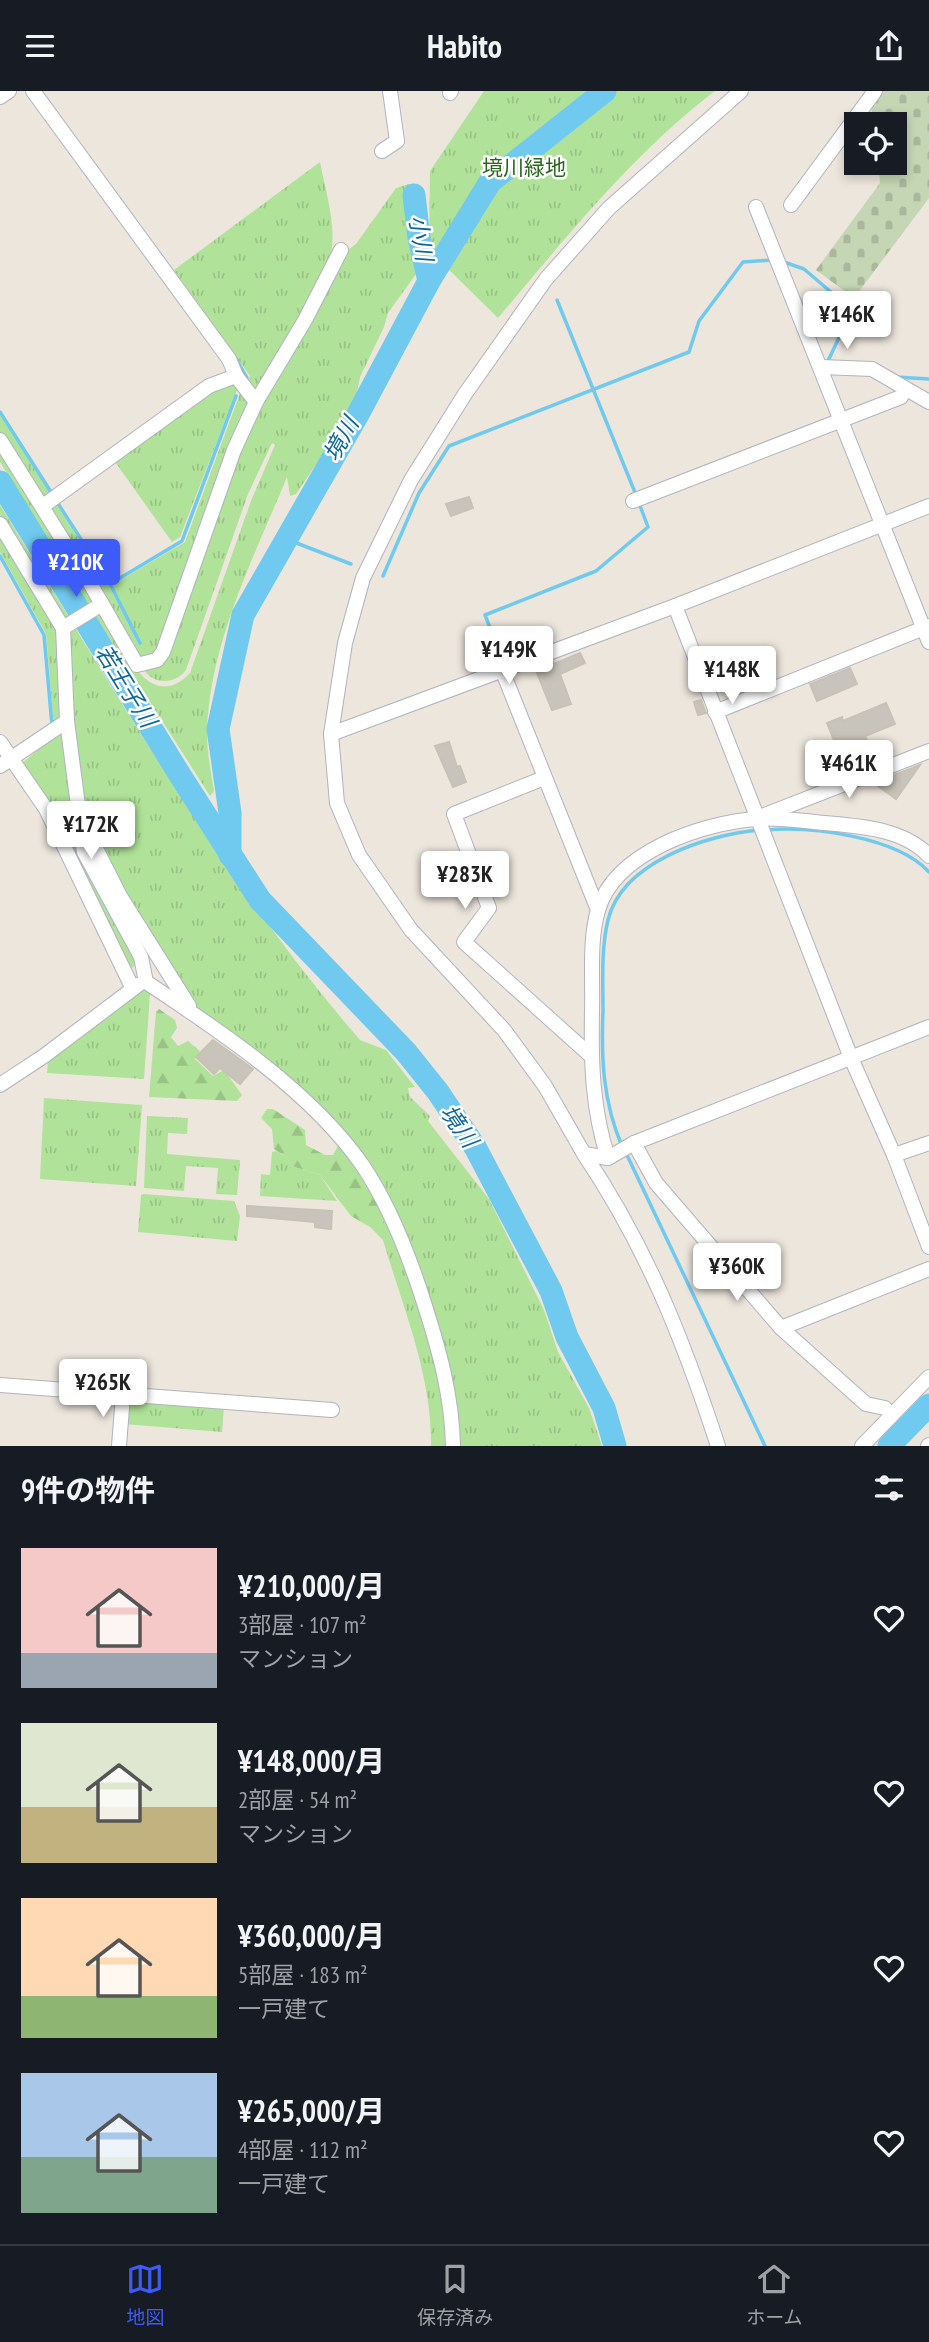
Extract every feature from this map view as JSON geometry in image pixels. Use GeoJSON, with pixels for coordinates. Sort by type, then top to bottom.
{"type":"FeatureCollection","features":[{"type":"Feature","properties":{"kind":"street"},"geometry":{"type":"LineString","coordinates":[[0,97],[9,91]]}},
{"type":"Feature","properties":{"kind":"street"},"geometry":{"type":"LineString","coordinates":[[33,91],[229,359],[236,376],[256,402]]}},
{"type":"Feature","properties":{"kind":"street"},"geometry":{"type":"LineString","coordinates":[[382,151],[397,141],[390,91]]}},
{"type":"Feature","properties":{"kind":"street"},"geometry":{"type":"LineString","coordinates":[[718,1446],[661,1288],[613,1197],[584,1154],[545,1086],[504,1030],[411,930],[359,856],[337,803],[331,734],[345,643],[363,578],[411,480],[451,415],[546,279],[600,218],[741,91]]}},
{"type":"Feature","properties":{"kind":"street"},"geometry":{"type":"LineString","coordinates":[[791,205],[875,91]]}},
{"type":"Feature","properties":{"kind":"street"},"geometry":{"type":"LineString","coordinates":[[715,712],[927,632],[881,527],[821,367],[756,207]]}},
{"type":"Feature","properties":{"kind":"street"},"geometry":{"type":"LineString","coordinates":[[0,440],[43,506],[137,665],[157,660],[163,652],[234,450],[256,402],[305,320],[341,250]]}},
{"type":"Feature","properties":{"kind":"street"},"geometry":{"type":"LineString","coordinates":[[821,367],[872,369],[929,402]]}},
{"type":"Feature","properties":{"kind":"street"},"geometry":{"type":"LineString","coordinates":[[43,506],[209,386],[236,376]]}},
{"type":"Feature","properties":{"kind":"street"},"geometry":{"type":"LineString","coordinates":[[633,501],[901,397]]}},
{"type":"Feature","properties":{"kind":"street"},"geometry":{"type":"LineString","coordinates":[[331,734],[675,606],[929,506]]}},
{"type":"Feature","properties":{"kind":"street"},"geometry":{"type":"LineString","coordinates":[[0,524],[67,626],[67,721],[84,852],[141,957],[139,984],[0,1086]]}},
{"type":"Feature","properties":{"kind":"street"},"geometry":{"type":"LineString","coordinates":[[67,626],[102,604]]}},
{"type":"Feature","properties":{"kind":"street"},"geometry":{"type":"LineString","coordinates":[[675,606],[851,1058],[894,1155],[929,1247]]}},
{"type":"Feature","properties":{"kind":"street"},"geometry":{"type":"LineString","coordinates":[[502,670],[598,910]]}},
{"type":"Feature","properties":{"kind":"street"},"geometry":{"type":"LineString","coordinates":[[6,762],[67,721]]}},
{"type":"Feature","properties":{"kind":"street"},"geometry":{"type":"LineString","coordinates":[[0,742],[6,762],[46,809],[139,984],[193,1013],[303,1099],[341,1138],[374,1185],[408,1256],[437,1344],[452,1416],[453,1446]]}},
{"type":"Feature","properties":{"kind":"street"},"geometry":{"type":"LineString","coordinates":[[608,1158],[593,1102],[590,1055],[593,949],[598,910],[617,879],[657,847],[705,828],[758,818],[929,751]]}},
{"type":"Feature","properties":{"kind":"street"},"geometry":{"type":"LineString","coordinates":[[544,778],[454,814],[489,908],[464,942],[590,1055]]}},
{"type":"Feature","properties":{"kind":"street"},"geometry":{"type":"LineString","coordinates":[[79,816],[120,896],[193,1013]]}},
{"type":"Feature","properties":{"kind":"street"},"geometry":{"type":"LineString","coordinates":[[758,818],[866,828],[906,839],[929,856]]}},
{"type":"Feature","properties":{"kind":"street"},"geometry":{"type":"LineString","coordinates":[[584,1154],[608,1158],[635,1143],[929,1027]]}},
{"type":"Feature","properties":{"kind":"street"},"geometry":{"type":"LineString","coordinates":[[635,1143],[656,1182],[781,1328],[866,1404],[885,1408]]}},
{"type":"Feature","properties":{"kind":"street"},"geometry":{"type":"LineString","coordinates":[[894,1155],[929,1143]]}},
{"type":"Feature","properties":{"kind":"street"},"geometry":{"type":"LineString","coordinates":[[781,1328],[929,1269]]}},
{"type":"Feature","properties":{"kind":"street"},"geometry":{"type":"LineString","coordinates":[[862,1446],[929,1377]]}},
{"type":"Feature","properties":{"kind":"street"},"geometry":{"type":"LineString","coordinates":[[0,1385],[332,1410]]}},
{"type":"Feature","properties":{"kind":"street"},"geometry":{"type":"LineString","coordinates":[[119,1446],[122,1395]]}},
{"type":"Feature","properties":{"kind":"green space","name":"境川緑地"},"geometry":{"type":"Polygon","coordinates":[[[484,91],[715,91],[655,142],[627,170],[498,318],[429,250],[430,171],[484,91]]]}},
{"type":"Feature","properties":{"kind":"green space"},"geometry":{"type":"Polygon","coordinates":[[[882,91],[929,91],[929,198],[854,298],[816,270],[880,183],[879,175],[907,175],[907,112],[872,112],[871,102],[882,91]]]}},
{"type":"Feature","properties":{"kind":"green space"},"geometry":{"type":"Polygon","coordinates":[[[320,162],[332,228],[328,267],[261,389],[253,390],[247,382],[250,376],[174,270],[320,162]]]}},
{"type":"Feature","properties":{"kind":"green space"},"geometry":{"type":"Polygon","coordinates":[[[409,184],[407,194],[421,267],[388,313],[360,377],[354,409],[296,494],[290,496],[287,477],[235,602],[224,634],[210,700],[207,740],[214,791],[210,796],[94,614],[102,612],[127,656],[148,681],[161,686],[175,684],[190,673],[251,501],[275,445],[272,443],[248,494],[186,670],[176,678],[164,681],[152,678],[143,668],[156,665],[248,431],[320,305],[344,253],[356,244],[396,188],[409,184]]]}},
{"type":"Feature","properties":{"kind":"green space"},"geometry":{"type":"Polygon","coordinates":[[[230,381],[239,385],[180,537],[172,542],[113,459],[212,388],[230,381]]]}},
{"type":"Feature","properties":{"kind":"green space"},"geometry":{"type":"Polygon","coordinates":[[[242,388],[250,404],[159,650],[153,657],[139,658],[49,509],[55,502],[107,583],[141,644],[112,585],[185,542],[242,388]]]}},
{"type":"Feature","properties":{"kind":"green space"},"geometry":{"type":"Polygon","coordinates":[[[0,414],[52,496],[43,500],[0,435],[0,414]]]}},
{"type":"Feature","properties":{"kind":"green space"},"geometry":{"type":"Polygon","coordinates":[[[0,446],[96,601],[89,607],[0,462],[0,446]]]}},
{"type":"Feature","properties":{"kind":"green space"},"geometry":{"type":"Polygon","coordinates":[[[0,505],[70,619],[63,619],[0,515],[0,505]]]}},
{"type":"Feature","properties":{"kind":"green space"},"geometry":{"type":"Polygon","coordinates":[[[0,532],[59,634],[61,717],[54,727],[46,634],[0,552],[0,532]]]}},
{"type":"Feature","properties":{"kind":"green space"},"geometry":{"type":"Polygon","coordinates":[[[74,626],[244,891],[319,991],[360,1040],[386,1050],[415,1087],[408,1088],[410,1097],[430,1116],[428,1121],[489,1199],[544,1310],[558,1352],[589,1408],[602,1446],[458,1446],[457,1401],[438,1334],[351,1142],[198,1012],[161,956],[87,823],[77,774],[69,631],[74,626]]]}},
{"type":"Feature","properties":{"kind":"green space"},"geometry":{"type":"Polygon","coordinates":[[[62,730],[70,780],[136,957],[134,967],[130,968],[21,764],[62,730]]]}},
{"type":"Feature","properties":{"kind":"green space"},"geometry":{"type":"Polygon","coordinates":[[[138,989],[144,989],[150,994],[144,1079],[47,1073],[48,1059],[138,989]]]}},
{"type":"Feature","properties":{"kind":"green space"},"geometry":{"type":"Polygon","coordinates":[[[159,1009],[175,1020],[177,1028],[171,1037],[178,1046],[188,1041],[200,1051],[195,1059],[213,1076],[224,1070],[242,1095],[237,1101],[149,1097],[156,1011],[159,1009]]]}},
{"type":"Feature","properties":{"kind":"green space"},"geometry":{"type":"Polygon","coordinates":[[[44,1098],[142,1105],[136,1186],[40,1179],[44,1098]]]}},
{"type":"Feature","properties":{"kind":"green space"},"geometry":{"type":"Polygon","coordinates":[[[267,1109],[273,1109],[305,1130],[306,1145],[325,1155],[333,1155],[339,1144],[362,1170],[385,1219],[379,1227],[370,1227],[351,1216],[320,1175],[292,1166],[286,1157],[274,1149],[272,1129],[261,1118],[267,1109]]]}},
{"type":"Feature","properties":{"kind":"green space"},"geometry":{"type":"Polygon","coordinates":[[[147,1116],[188,1118],[187,1134],[168,1133],[167,1154],[240,1160],[237,1195],[216,1194],[218,1168],[186,1166],[184,1191],[144,1188],[147,1116]]]}},
{"type":"Feature","properties":{"kind":"green space"},"geometry":{"type":"Polygon","coordinates":[[[276,1151],[286,1157],[292,1166],[320,1175],[337,1201],[260,1196],[261,1174],[270,1175],[272,1152],[276,1151]]]}},
{"type":"Feature","properties":{"kind":"green space"},"geometry":{"type":"Polygon","coordinates":[[[143,1194],[234,1201],[240,1216],[237,1241],[138,1232],[143,1194]]]}},
{"type":"Feature","properties":{"kind":"green space"},"geometry":{"type":"Polygon","coordinates":[[[385,1219],[401,1248],[435,1350],[449,1446],[431,1446],[427,1393],[415,1342],[383,1240],[370,1227],[379,1227],[385,1219]]]}},
{"type":"Feature","properties":{"kind":"green space"},"geometry":{"type":"Polygon","coordinates":[[[126,1401],[224,1407],[222,1432],[124,1424],[126,1401]]]}},
{"type":"Feature","properties":{"kind":"building"},"geometry":{"type":"Polygon","coordinates":[[[469,497],[473,508],[451,516],[446,504],[469,497]]]}},
{"type":"Feature","properties":{"kind":"building"},"geometry":{"type":"Polygon","coordinates":[[[580,653],[585,663],[560,674],[571,704],[552,710],[535,668],[553,662],[554,664],[580,653]]]}},
{"type":"Feature","properties":{"kind":"building"},"geometry":{"type":"Polygon","coordinates":[[[850,668],[857,684],[817,701],[810,684],[850,668]]]}},
{"type":"Feature","properties":{"kind":"building"},"geometry":{"type":"Polygon","coordinates":[[[701,700],[706,713],[698,715],[694,702],[701,700]]]}},
{"type":"Feature","properties":{"kind":"building"},"geometry":{"type":"Polygon","coordinates":[[[886,703],[895,724],[865,736],[872,752],[860,757],[855,744],[838,750],[827,723],[842,717],[843,721],[886,703]]]}},
{"type":"Feature","properties":{"kind":"building"},"geometry":{"type":"Polygon","coordinates":[[[449,742],[457,767],[460,766],[466,782],[453,787],[435,746],[449,742]]]}},
{"type":"Feature","properties":{"kind":"building"},"geometry":{"type":"Polygon","coordinates":[[[920,765],[896,799],[874,783],[920,765]]]}},
{"type":"Feature","properties":{"kind":"building"},"geometry":{"type":"Polygon","coordinates":[[[213,1040],[253,1069],[240,1084],[220,1068],[214,1074],[196,1057],[213,1040]]]}},
{"type":"Feature","properties":{"kind":"building"},"geometry":{"type":"Polygon","coordinates":[[[247,1206],[332,1211],[331,1229],[315,1227],[315,1222],[247,1216],[247,1206]]]}},
{"type":"Feature","properties":{"kind":"waterway","name":"境川"},"geometry":{"type":"LineString","coordinates":[[230,855],[230,813],[218,729],[243,615],[357,416],[429,281],[490,182],[605,91]]}},
{"type":"Feature","properties":{"kind":"waterway","name":"小川"},"geometry":{"type":"LineString","coordinates":[[414,195],[419,238],[429,281]]}},
{"type":"Feature","properties":{"kind":"waterway"},"geometry":{"type":"LineString","coordinates":[[383,576],[419,493],[449,446],[689,352],[699,321],[743,262],[773,260]]}},
{"type":"Feature","properties":{"kind":"waterway"},"geometry":{"type":"LineString","coordinates":[[781,261],[804,269],[852,310],[827,363]]}},
{"type":"Feature","properties":{"kind":"waterway"},"geometry":{"type":"LineString","coordinates":[[557,300],[636,495]]}},
{"type":"Feature","properties":{"kind":"waterway"},"geometry":{"type":"LineString","coordinates":[[236,359],[247,378]]}},
{"type":"Feature","properties":{"kind":"waterway"},"geometry":{"type":"LineString","coordinates":[[896,377],[929,379]]}},
{"type":"Feature","properties":{"kind":"waterway"},"geometry":{"type":"LineString","coordinates":[[110,584],[182,541],[236,396]]}},
{"type":"Feature","properties":{"kind":"waterway"},"geometry":{"type":"LineString","coordinates":[[0,412],[51,492]]}},
{"type":"Feature","properties":{"kind":"waterway","name":"境川"},"geometry":{"type":"LineString","coordinates":[[0,482],[260,900],[406,1052],[438,1092],[475,1147],[551,1291],[567,1337],[604,1408],[615,1446]]}},
{"type":"Feature","properties":{"kind":"waterway"},"geometry":{"type":"LineString","coordinates":[[57,502],[110,584],[140,643]]}},
{"type":"Feature","properties":{"kind":"waterway"},"geometry":{"type":"LineString","coordinates":[[505,666],[485,615],[596,571],[648,527],[639,503]]}},
{"type":"Feature","properties":{"kind":"waterway"},"geometry":{"type":"LineString","coordinates":[[286,539],[351,564]]}},
{"type":"Feature","properties":{"kind":"waterway"},"geometry":{"type":"LineString","coordinates":[[0,556],[44,635],[52,725]]}},
{"type":"Feature","properties":{"kind":"waterway"},"geometry":{"type":"LineString","coordinates":[[75,605],[84,599]]}},
{"type":"Feature","properties":{"kind":"waterway"},"geometry":{"type":"LineString","coordinates":[[622,1146],[607,1096],[602,1046],[604,942],[608,920],[616,900],[630,882],[669,855],[715,838],[759,830]]}},
{"type":"Feature","properties":{"kind":"waterway"},"geometry":{"type":"LineString","coordinates":[[766,830],[806,830],[853,836],[896,850],[915,860],[929,872]]}},
{"type":"Feature","properties":{"kind":"waterway"},"geometry":{"type":"LineString","coordinates":[[626,1153],[765,1446]]}},
{"type":"Feature","properties":{"kind":"waterway"},"geometry":{"type":"LineString","coordinates":[[889,1446],[929,1405]]}},
{"type":"Feature","properties":{"kind":"water label","name":"若王子川"},"geometry":{"type":"Point","coordinates":[126,686]}}]}
